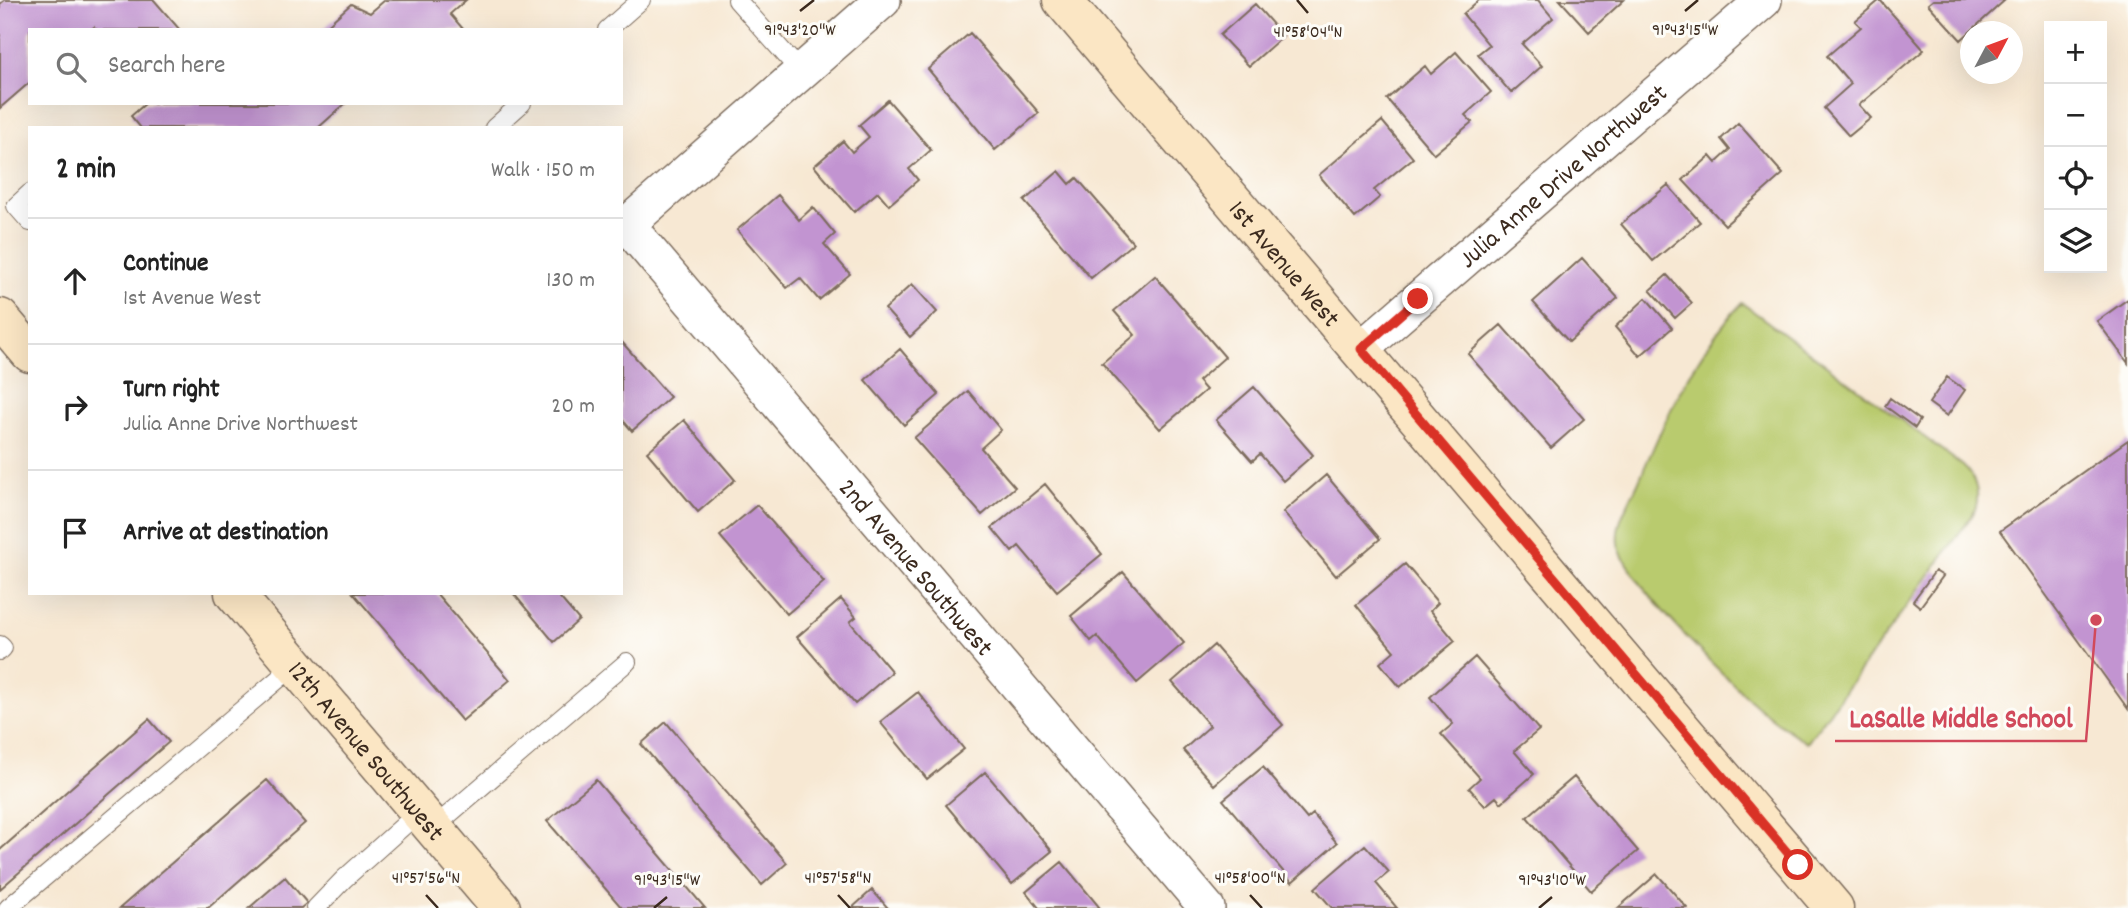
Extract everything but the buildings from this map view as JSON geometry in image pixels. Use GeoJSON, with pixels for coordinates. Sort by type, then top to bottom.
{"type":"FeatureCollection","features":[{"type":"Feature","properties":{"kind":"street"},"geometry":{"type":"LineString","coordinates":[[624,227],[883,0]]}},
{"type":"Feature","properties":{"kind":"street","name":"1st Avenue West"},"geometry":{"type":"LineString","coordinates":[[1062,0],[1834,908]]}},
{"type":"Feature","properties":{"kind":"street","name":"Julia Anne Drive Northwest"},"geometry":{"type":"LineString","coordinates":[[1361,349],[1764,0]]}},
{"type":"Feature","properties":{"kind":"street","name":"2nd Avenue Southwest"},"geometry":{"type":"LineString","coordinates":[[624,227],[1207,908]]}},
{"type":"Feature","properties":{"kind":"street"},"geometry":{"type":"LineString","coordinates":[[0,318],[28,351]]}},
{"type":"Feature","properties":{"kind":"street","name":"12th Avenue Southwest"},"geometry":{"type":"LineString","coordinates":[[236,595],[501,908]]}},
{"type":"Feature","properties":{"kind":"lane"},"geometry":{"type":"LineString","coordinates":[[609,28],[641,0]]}},
{"type":"Feature","properties":{"kind":"lane"},"geometry":{"type":"LineString","coordinates":[[737,0],[801,72]]}},
{"type":"Feature","properties":{"kind":"lane"},"geometry":{"type":"LineString","coordinates":[[496,126],[520,105]]}},
{"type":"Feature","properties":{"kind":"lane"},"geometry":{"type":"LineString","coordinates":[[28,195],[16,206],[28,220]]}},
{"type":"Feature","properties":{"kind":"lane"},"geometry":{"type":"LineString","coordinates":[[0,645],[3,648],[0,651]]}},
{"type":"Feature","properties":{"kind":"lane"},"geometry":{"type":"LineString","coordinates":[[316,908],[344,878],[426,820],[627,662]]}},
{"type":"Feature","properties":{"kind":"lane"},"geometry":{"type":"LineString","coordinates":[[8,908],[295,665]]}},
{"type":"Feature","properties":{"kind":"green space"},"geometry":{"type":"Polygon","coordinates":[[[1742,303],[1962,465],[1974,482],[1977,495],[1972,516],[1807,743],[1753,702],[1683,633],[1639,582],[1618,543],[1624,512],[1670,411],[1709,344],[1742,303]]]}},
{"type":"Feature","properties":{"kind":"place","name":"LaSalle Middle School"},"geometry":{"type":"Point","coordinates":[2096,620]}},
{"type":"Feature","properties":{"kind":"route"},"geometry":{"type":"LineString","coordinates":[[1418,299],[1361,349],[1798,865]]}}]}
